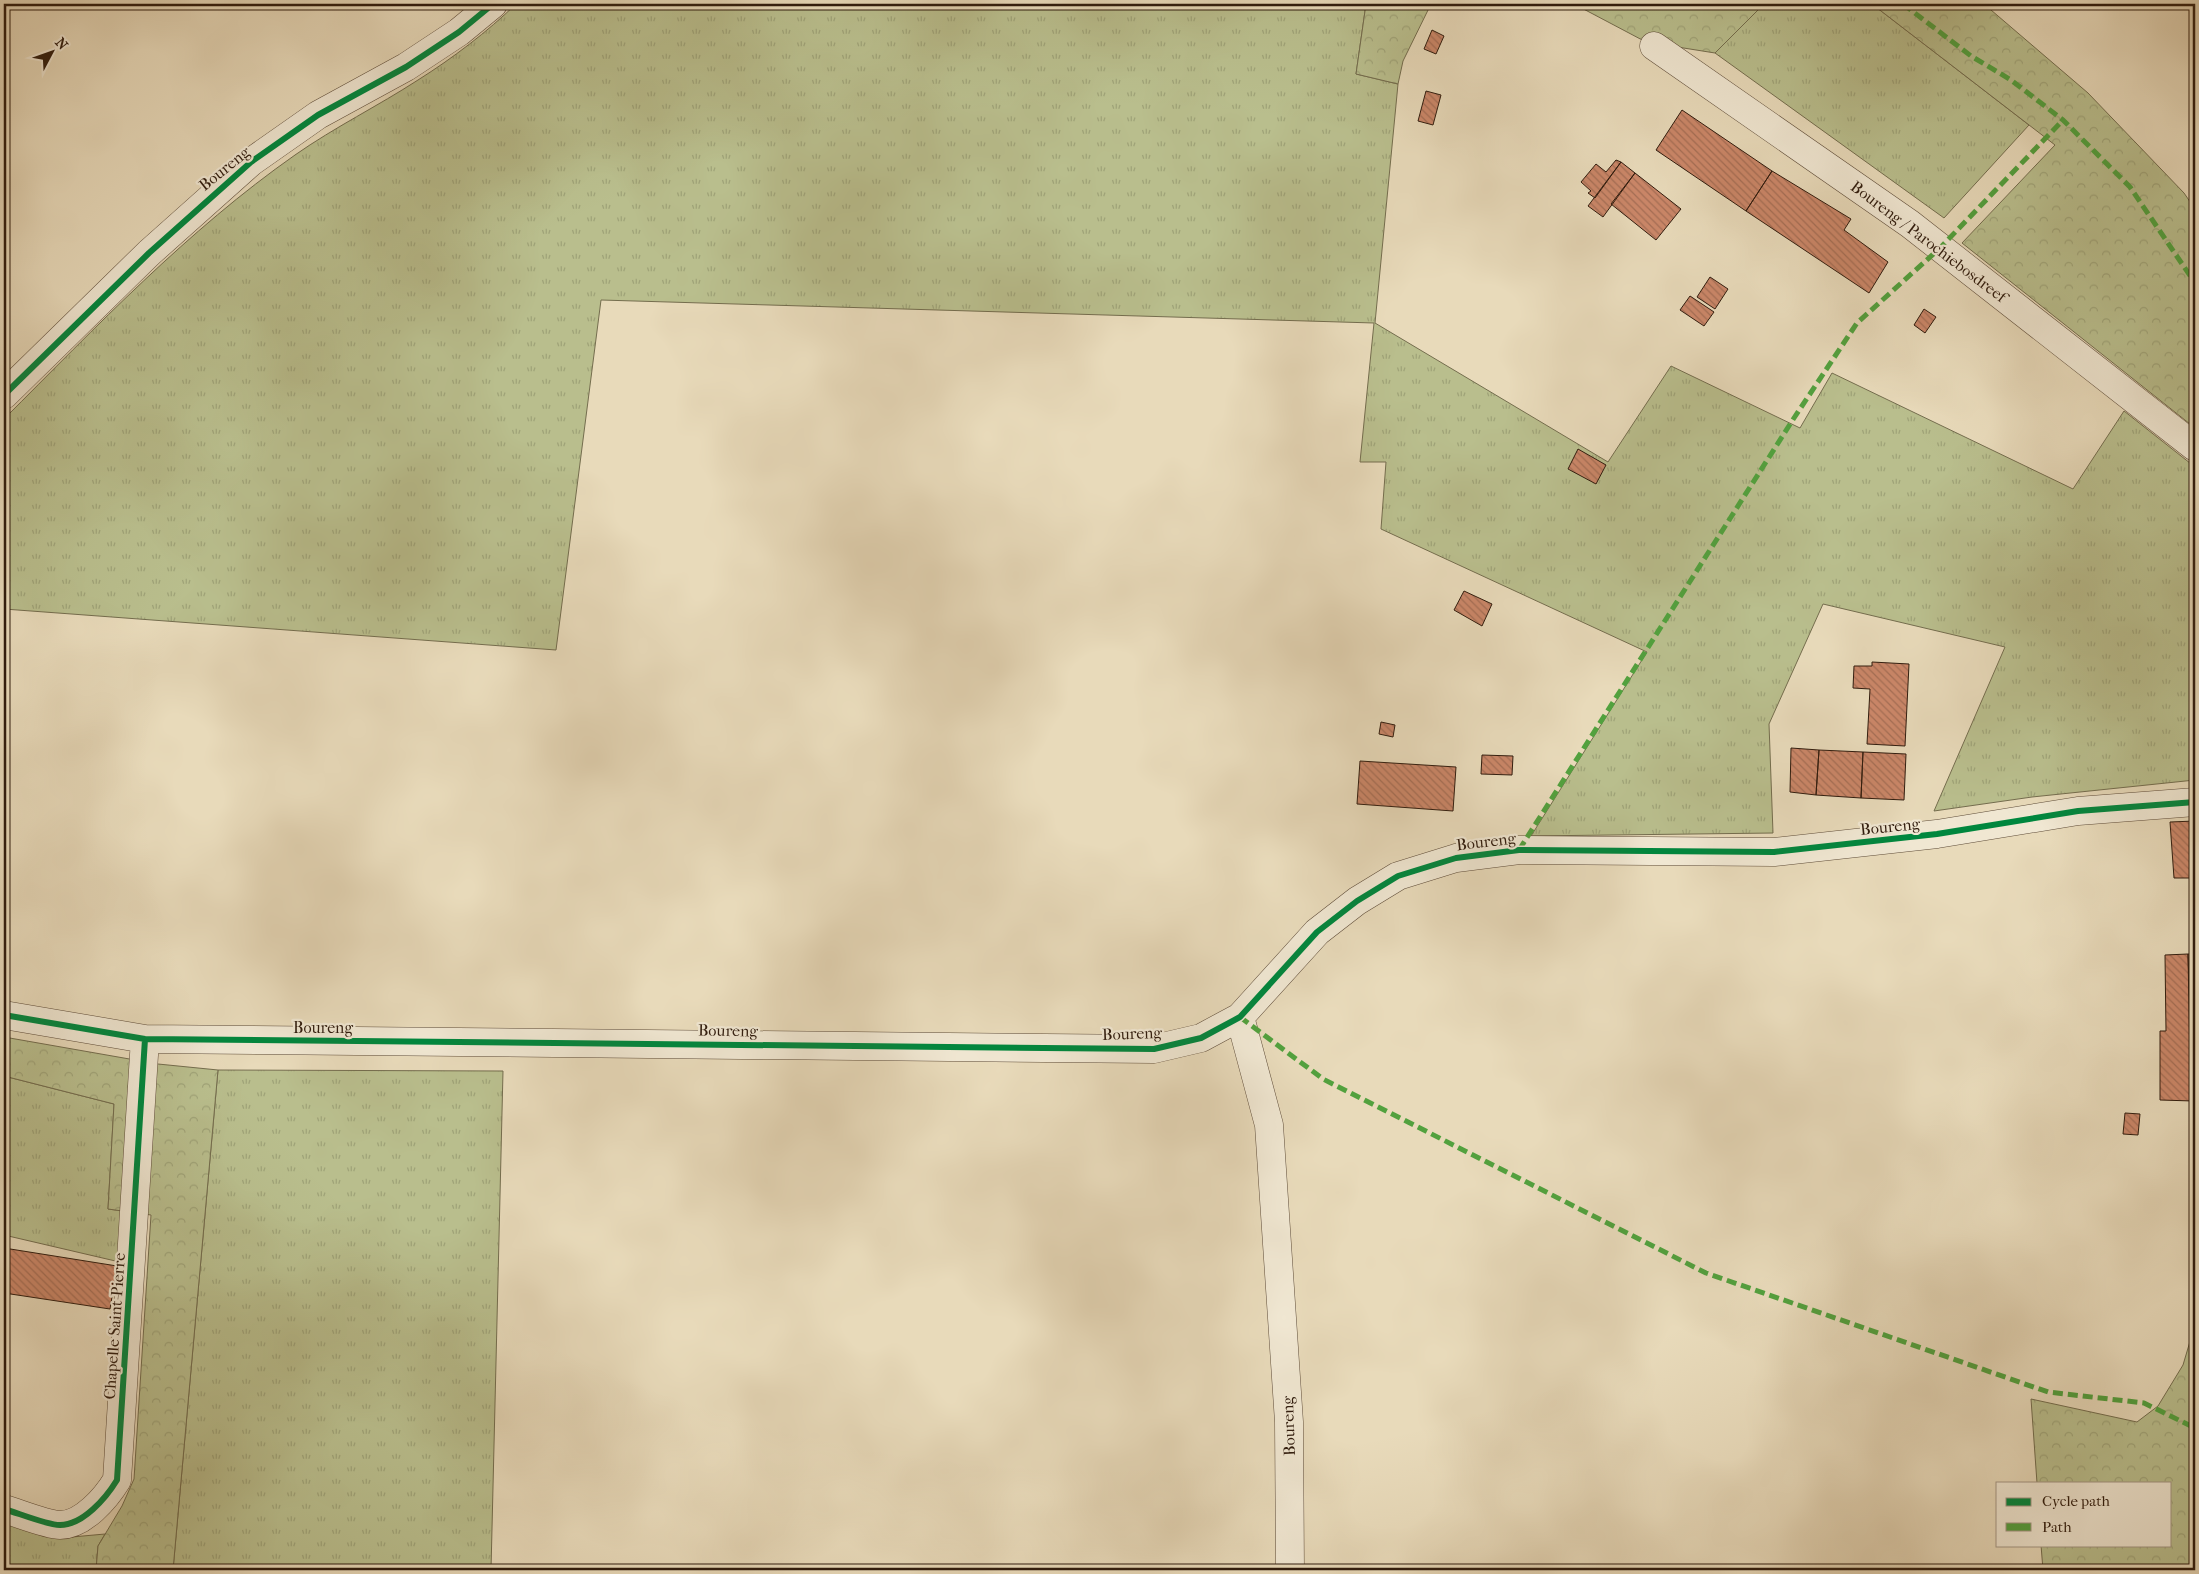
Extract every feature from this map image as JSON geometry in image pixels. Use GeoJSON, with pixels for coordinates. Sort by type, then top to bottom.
{"type":"FeatureCollection","features":[{"type":"Feature","properties":{"kind":"street","name":"Boureng"},"geometry":{"type":"LineString","coordinates":[[4,395],[156,247],[251,162],[318,115],[406,66],[459,32],[493,4]]}},
{"type":"Feature","properties":{"kind":"street","name":"Boureng / Parochiebosdreef"},"geometry":{"type":"LineString","coordinates":[[1654,46],[1910,224],[2195,448]]}},
{"type":"Feature","properties":{"kind":"street","name":"Boureng"},"geometry":{"type":"LineString","coordinates":[[4,1015],[145,1040],[1154,1049],[1201,1038],[1240,1016],[1317,932],[1357,901],[1398,876],[1456,858],[1519,850],[1774,852],[1937,834],[2078,811],[2195,802]]}},
{"type":"Feature","properties":{"kind":"street","name":"Boureng"},"geometry":{"type":"LineString","coordinates":[[1240,1016],[1269,1126],[1289,1422],[1290,1570]]}},
{"type":"Feature","properties":{"kind":"street","name":"Chapelle Saint-Pierre"},"geometry":{"type":"LineString","coordinates":[[4,1509],[61,1525],[90,1512],[106,1498],[117,1480],[145,1040]]}},
{"type":"Feature","properties":{"kind":"green space"},"geometry":{"type":"Polygon","coordinates":[[[516,4],[1366,4],[1356,74],[1398,84],[1375,323],[1608,462],[1671,366],[1800,428],[1832,373],[2073,489],[2124,411],[2195,467],[2195,780],[2032,797],[1934,811],[2005,647],[1823,604],[1769,724],[1773,833],[1531,836],[1647,652],[1381,529],[1386,462],[1360,462],[1374,323],[601,300],[556,650],[4,609],[4,419],[144,281],[217,215],[295,155],[444,63],[481,35],[516,4]]]}},
{"type":"Feature","properties":{"kind":"green space"},"geometry":{"type":"Polygon","coordinates":[[[1366,4],[1431,4],[1403,61],[1398,84],[1356,74],[1366,4]]]}},
{"type":"Feature","properties":{"kind":"green space"},"geometry":{"type":"Polygon","coordinates":[[[1574,4],[1764,4],[1715,53],[1646,42],[1574,4]]]}},
{"type":"Feature","properties":{"kind":"green space"},"geometry":{"type":"Polygon","coordinates":[[[1764,4],[1872,4],[2029,125],[1944,218],[1715,53],[1764,4]]]}},
{"type":"Feature","properties":{"kind":"green space"},"geometry":{"type":"Polygon","coordinates":[[[1872,4],[1984,4],[2088,93],[2184,193],[2195,209],[2195,428],[1962,243],[2055,145],[1872,4]]]}},
{"type":"Feature","properties":{"kind":"green space"},"geometry":{"type":"Polygon","coordinates":[[[4,1037],[158,1064],[218,1070],[173,1570],[96,1570],[98,1546],[122,1506],[134,1479],[151,1215],[108,1209],[114,1104],[4,1076],[4,1037]]]}},
{"type":"Feature","properties":{"kind":"green space"},"geometry":{"type":"Polygon","coordinates":[[[218,1070],[503,1071],[491,1570],[173,1570],[218,1070]]]}},
{"type":"Feature","properties":{"kind":"green space"},"geometry":{"type":"Polygon","coordinates":[[[4,1076],[114,1104],[108,1209],[124,1211],[124,1263],[4,1235],[4,1076]]]}},
{"type":"Feature","properties":{"kind":"green space"},"geometry":{"type":"Polygon","coordinates":[[[2195,1334],[2195,1570],[2043,1570],[2041,1546],[2172,1546],[2172,1482],[2037,1482],[2031,1399],[2137,1422],[2158,1406],[2183,1365],[2191,1338],[2195,1334]]]}},
{"type":"Feature","properties":{"kind":"green space"},"geometry":{"type":"Polygon","coordinates":[[[4,1523],[61,1538],[105,1534],[98,1546],[96,1570],[4,1570],[4,1523]]]}},
{"type":"Feature","properties":{"kind":"building"},"geometry":{"type":"Polygon","coordinates":[[[1432,30],[1444,36],[1436,54],[1424,49],[1432,30]]]}},
{"type":"Feature","properties":{"kind":"building"},"geometry":{"type":"Polygon","coordinates":[[[1426,91],[1441,95],[1433,125],[1418,121],[1426,91]]]}},
{"type":"Feature","properties":{"kind":"building"},"geometry":{"type":"Polygon","coordinates":[[[1682,110],[1772,171],[1746,211],[1656,150],[1682,110]]]}},
{"type":"Feature","properties":{"kind":"building"},"geometry":{"type":"Polygon","coordinates":[[[1616,160],[1621,162],[1595,198],[1588,193],[1591,191],[1581,182],[1596,164],[1606,172],[1616,160]]]}},
{"type":"Feature","properties":{"kind":"building"},"geometry":{"type":"Polygon","coordinates":[[[1621,162],[1635,173],[1603,217],[1588,206],[1621,162]]]}},
{"type":"Feature","properties":{"kind":"building"},"geometry":{"type":"Polygon","coordinates":[[[1772,171],[1851,219],[1844,230],[1888,262],[1869,293],[1746,211],[1772,171]]]}},
{"type":"Feature","properties":{"kind":"building"},"geometry":{"type":"Polygon","coordinates":[[[1635,173],[1681,209],[1656,240],[1611,204],[1635,173]]]}},
{"type":"Feature","properties":{"kind":"building"},"geometry":{"type":"Polygon","coordinates":[[[1710,277],[1728,289],[1715,309],[1697,297],[1710,277]]]}},
{"type":"Feature","properties":{"kind":"building"},"geometry":{"type":"Polygon","coordinates":[[[1690,296],[1714,312],[1704,326],[1680,310],[1690,296]]]}},
{"type":"Feature","properties":{"kind":"building"},"geometry":{"type":"Polygon","coordinates":[[[1924,309],[1936,317],[1925,333],[1914,325],[1924,309]]]}},
{"type":"Feature","properties":{"kind":"building"},"geometry":{"type":"Polygon","coordinates":[[[1578,449],[1606,465],[1596,484],[1568,469],[1578,449]]]}},
{"type":"Feature","properties":{"kind":"building"},"geometry":{"type":"Polygon","coordinates":[[[1464,591],[1492,604],[1482,626],[1454,610],[1464,591]]]}},
{"type":"Feature","properties":{"kind":"building"},"geometry":{"type":"Polygon","coordinates":[[[1872,662],[1909,664],[1905,746],[1867,744],[1870,689],[1853,688],[1854,666],[1872,666],[1872,662]]]}},
{"type":"Feature","properties":{"kind":"building"},"geometry":{"type":"Polygon","coordinates":[[[1381,722],[1395,725],[1393,737],[1379,734],[1381,722]]]}},
{"type":"Feature","properties":{"kind":"building"},"geometry":{"type":"Polygon","coordinates":[[[1791,748],[1819,750],[1816,795],[1790,792],[1791,748]]]}},
{"type":"Feature","properties":{"kind":"building"},"geometry":{"type":"Polygon","coordinates":[[[1819,750],[1863,752],[1861,798],[1816,795],[1819,750]]]}},
{"type":"Feature","properties":{"kind":"building"},"geometry":{"type":"Polygon","coordinates":[[[1863,752],[1906,754],[1904,800],[1861,798],[1863,752]]]}},
{"type":"Feature","properties":{"kind":"building"},"geometry":{"type":"Polygon","coordinates":[[[1482,755],[1513,756],[1512,775],[1481,774],[1482,755]]]}},
{"type":"Feature","properties":{"kind":"building"},"geometry":{"type":"Polygon","coordinates":[[[1360,761],[1456,767],[1453,811],[1357,804],[1360,761]]]}},
{"type":"Feature","properties":{"kind":"building"},"geometry":{"type":"Polygon","coordinates":[[[2195,821],[2195,878],[2174,878],[2170,822],[2195,821]]]}},
{"type":"Feature","properties":{"kind":"building"},"geometry":{"type":"Polygon","coordinates":[[[2188,954],[2195,954],[2195,1058],[2190,1059],[2188,954]]]}},
{"type":"Feature","properties":{"kind":"building"},"geometry":{"type":"Polygon","coordinates":[[[2188,954],[2193,1101],[2160,1100],[2160,1031],[2166,1031],[2165,955],[2188,954]]]}},
{"type":"Feature","properties":{"kind":"building"},"geometry":{"type":"Polygon","coordinates":[[[2125,1113],[2140,1114],[2138,1135],[2123,1134],[2125,1113]]]}},
{"type":"Feature","properties":{"kind":"building"},"geometry":{"type":"Polygon","coordinates":[[[4,1248],[117,1266],[110,1309],[4,1293],[4,1248]]]}},
{"type":"Feature","properties":{"kind":"building"},"geometry":{"type":"Polygon","coordinates":[[[2191,1385],[2195,1385],[2195,1400],[2192,1400],[2191,1385]]]}},
{"type":"Feature","properties":{"kind":"marked path"},"geometry":{"type":"LineString","coordinates":[[1903,4],[1971,56],[2011,80],[2063,120],[2130,187],[2195,283]]}},
{"type":"Feature","properties":{"kind":"marked path"},"geometry":{"type":"LineString","coordinates":[[1519,850],[1794,418],[1857,323],[1940,248],[2063,120]]}},
{"type":"Feature","properties":{"kind":"marked path"},"geometry":{"type":"LineString","coordinates":[[1240,1017],[1323,1079],[1706,1273],[2048,1392],[2144,1403],[2195,1428]]}},
{"type":"Feature","properties":{"kind":"cycle path"},"geometry":{"type":"LineString","coordinates":[[4,395],[149,253],[251,162],[318,115],[406,67],[459,32],[493,4]]}},
{"type":"Feature","properties":{"kind":"cycle path"},"geometry":{"type":"LineString","coordinates":[[4,1015],[145,1039],[1154,1049],[1201,1038],[1240,1017],[1317,932],[1357,901],[1398,876],[1456,858],[1519,850],[1774,852],[1937,834],[2078,811],[2195,802]]}},
{"type":"Feature","properties":{"kind":"cycle path"},"geometry":{"type":"LineString","coordinates":[[4,1509],[48,1523],[69,1524],[85,1516],[93,1509],[107,1495],[117,1480],[145,1039]]}}]}
